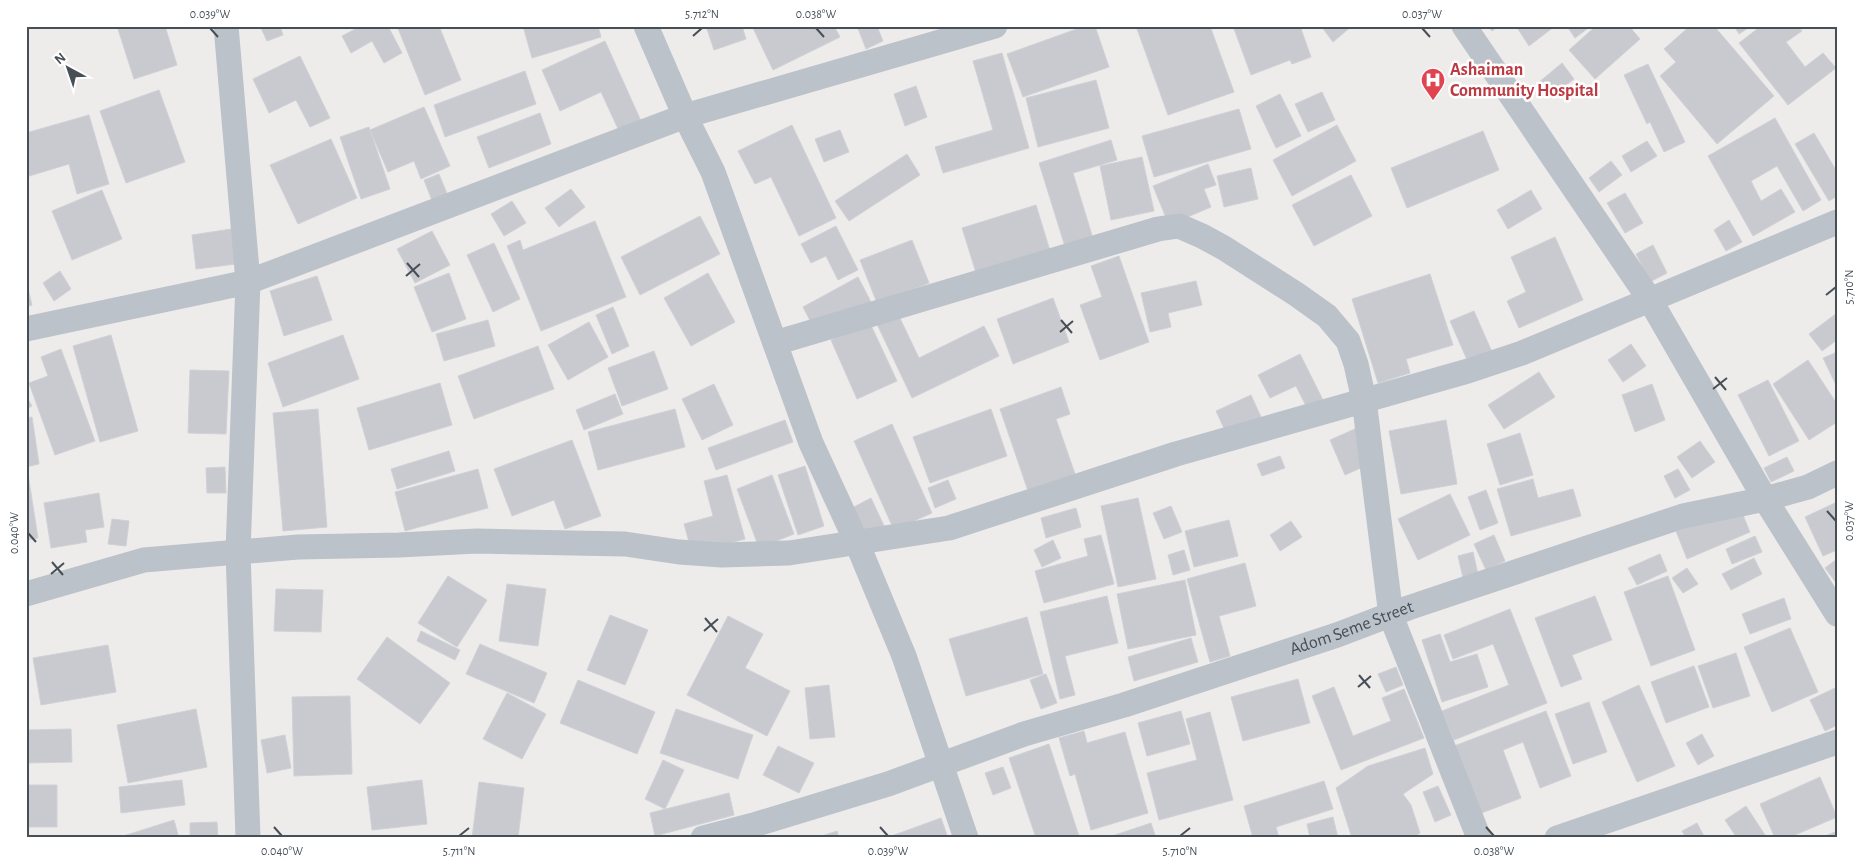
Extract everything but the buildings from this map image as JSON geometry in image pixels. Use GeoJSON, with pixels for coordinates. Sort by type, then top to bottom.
{"type":"FeatureCollection","features":[{"type":"Feature","properties":{"kind":"street"},"geometry":{"type":"LineString","coordinates":[[226,26],[248,282],[238,552],[248,838]]}},
{"type":"Feature","properties":{"kind":"street"},"geometry":{"type":"LineString","coordinates":[[646,26],[685,116],[713,172],[811,443],[857,543],[904,656],[966,838]]}},
{"type":"Feature","properties":{"kind":"street"},"geometry":{"type":"LineString","coordinates":[[26,329],[248,282],[685,116],[995,26]]}},
{"type":"Feature","properties":{"kind":"street"},"geometry":{"type":"LineString","coordinates":[[1464,26],[1650,300],[1765,499],[1837,614]]}},
{"type":"Feature","properties":{"kind":"street"},"geometry":{"type":"LineString","coordinates":[[26,594],[144,560],[298,547],[477,541],[625,544],[678,552],[722,555],[790,553],[949,528],[1176,454],[1468,371],[1522,353],[1837,222]]}},
{"type":"Feature","properties":{"kind":"street"},"geometry":{"type":"LineString","coordinates":[[775,342],[1158,228],[1179,226],[1224,248],[1296,294],[1327,316],[1348,341],[1356,364],[1364,400],[1391,616],[1479,838]]}},
{"type":"Feature","properties":{"kind":"street","name":"Adom Seme Street"},"geometry":{"type":"LineString","coordinates":[[703,838],[808,809],[888,784],[1024,734],[1124,705],[1683,516],[1765,499],[1808,487],[1837,473]]}},
{"type":"Feature","properties":{"kind":"street"},"geometry":{"type":"LineString","coordinates":[[1557,838],[1837,742]]}},
{"type":"Feature","properties":{"kind":"place","name":"Ashaiman Community Hospital"},"geometry":{"type":"Point","coordinates":[1433,101]}}]}
